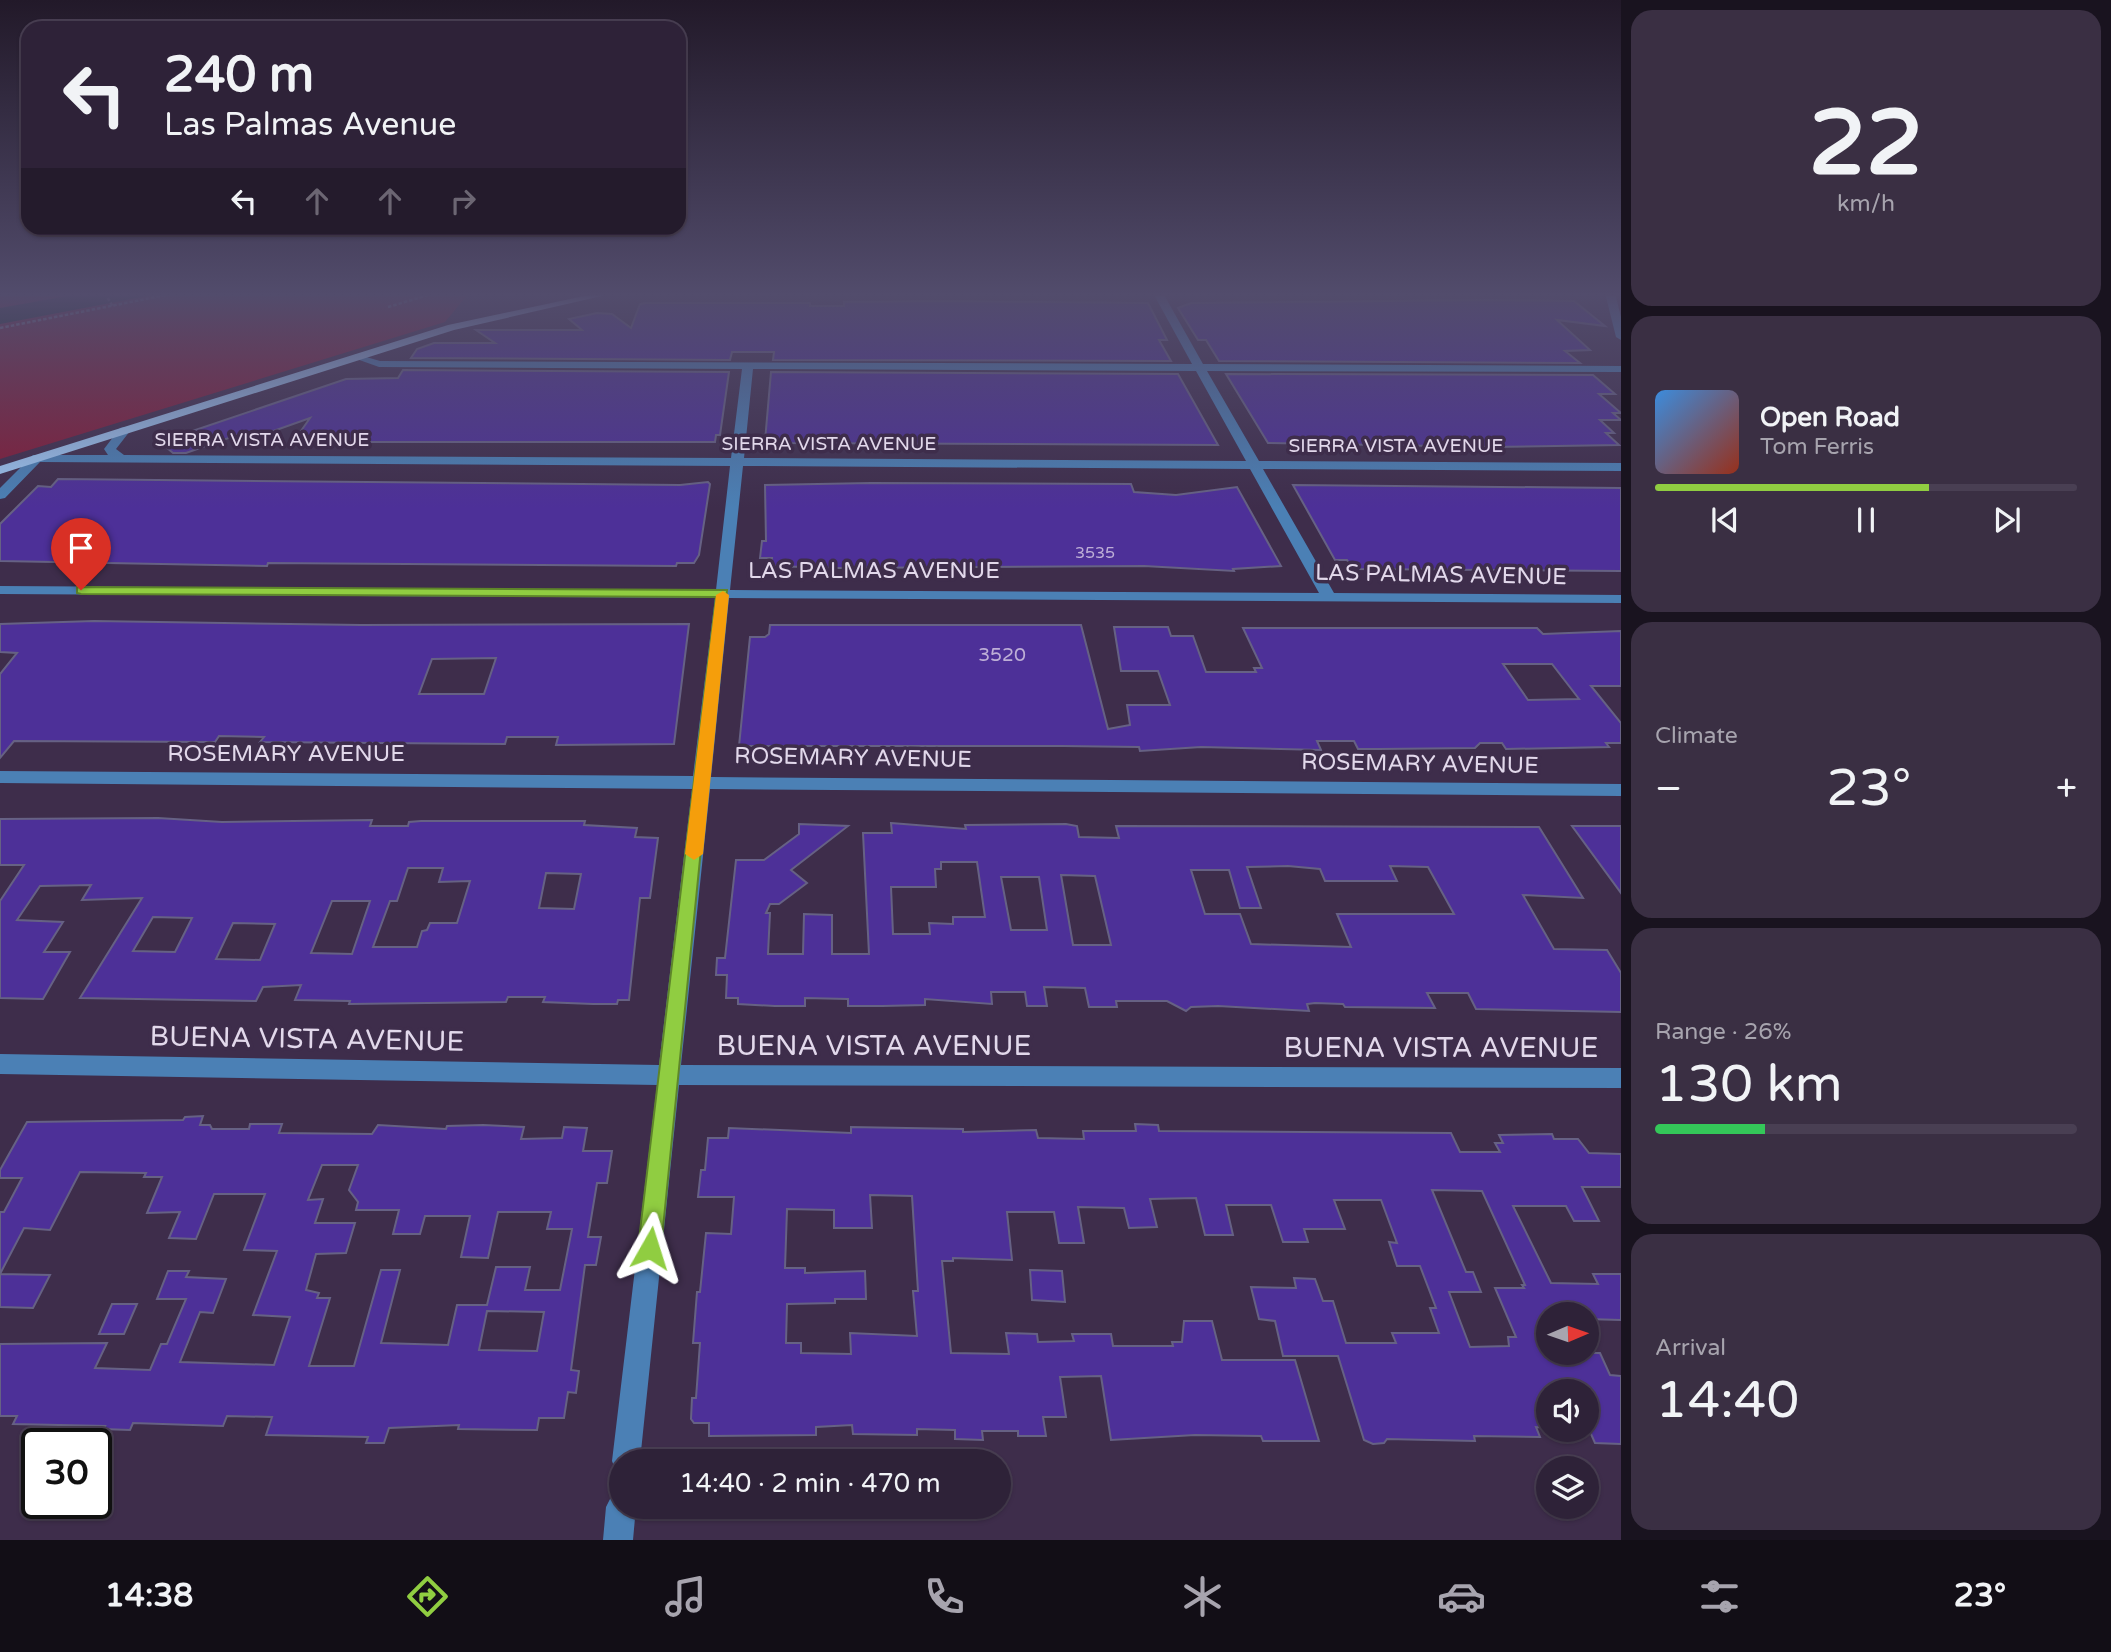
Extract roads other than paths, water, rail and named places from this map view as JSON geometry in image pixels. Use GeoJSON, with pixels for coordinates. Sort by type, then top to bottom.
{"type":"FeatureCollection","features":[{"type":"Feature","properties":{"kind":"main road"},"geometry":{"type":"LineString","coordinates":[[0,470],[331,365]]}},
{"type":"Feature","properties":{"kind":"street"},"geometry":{"type":"LineString","coordinates":[[627,1449],[748,365]]}},
{"type":"Feature","properties":{"kind":"street"},"geometry":{"type":"LineString","coordinates":[[878,365],[1621,369]]}},
{"type":"Feature","properties":{"kind":"street"},"geometry":{"type":"LineString","coordinates":[[1198,367],[1328,596]]}},
{"type":"Feature","properties":{"kind":"street"},"geometry":{"type":"LineString","coordinates":[[124,431],[110,449],[117,457],[127,459]]}},
{"type":"Feature","properties":{"kind":"street"},"geometry":{"type":"LineString","coordinates":[[1,490],[37,458]]}},
{"type":"Feature","properties":{"kind":"street","name":"SIERRA VISTA AVENUE"},"geometry":{"type":"LineString","coordinates":[[37,458],[1621,467]]}},
{"type":"Feature","properties":{"kind":"street","name":"LAS PALMAS AVENUE"},"geometry":{"type":"LineString","coordinates":[[0,590],[1621,599]]}},
{"type":"Feature","properties":{"kind":"street","name":"ROSEMARY AVENUE"},"geometry":{"type":"LineString","coordinates":[[0,777],[1621,790]]}},
{"type":"Feature","properties":{"kind":"street","name":"BUENA VISTA AVENUE"},"geometry":{"type":"LineString","coordinates":[[0,1064],[670,1075],[1621,1078]]}},
{"type":"Feature","properties":{"kind":"street"},"geometry":{"type":"LineString","coordinates":[[618,1540],[620,1519]]}}]}
